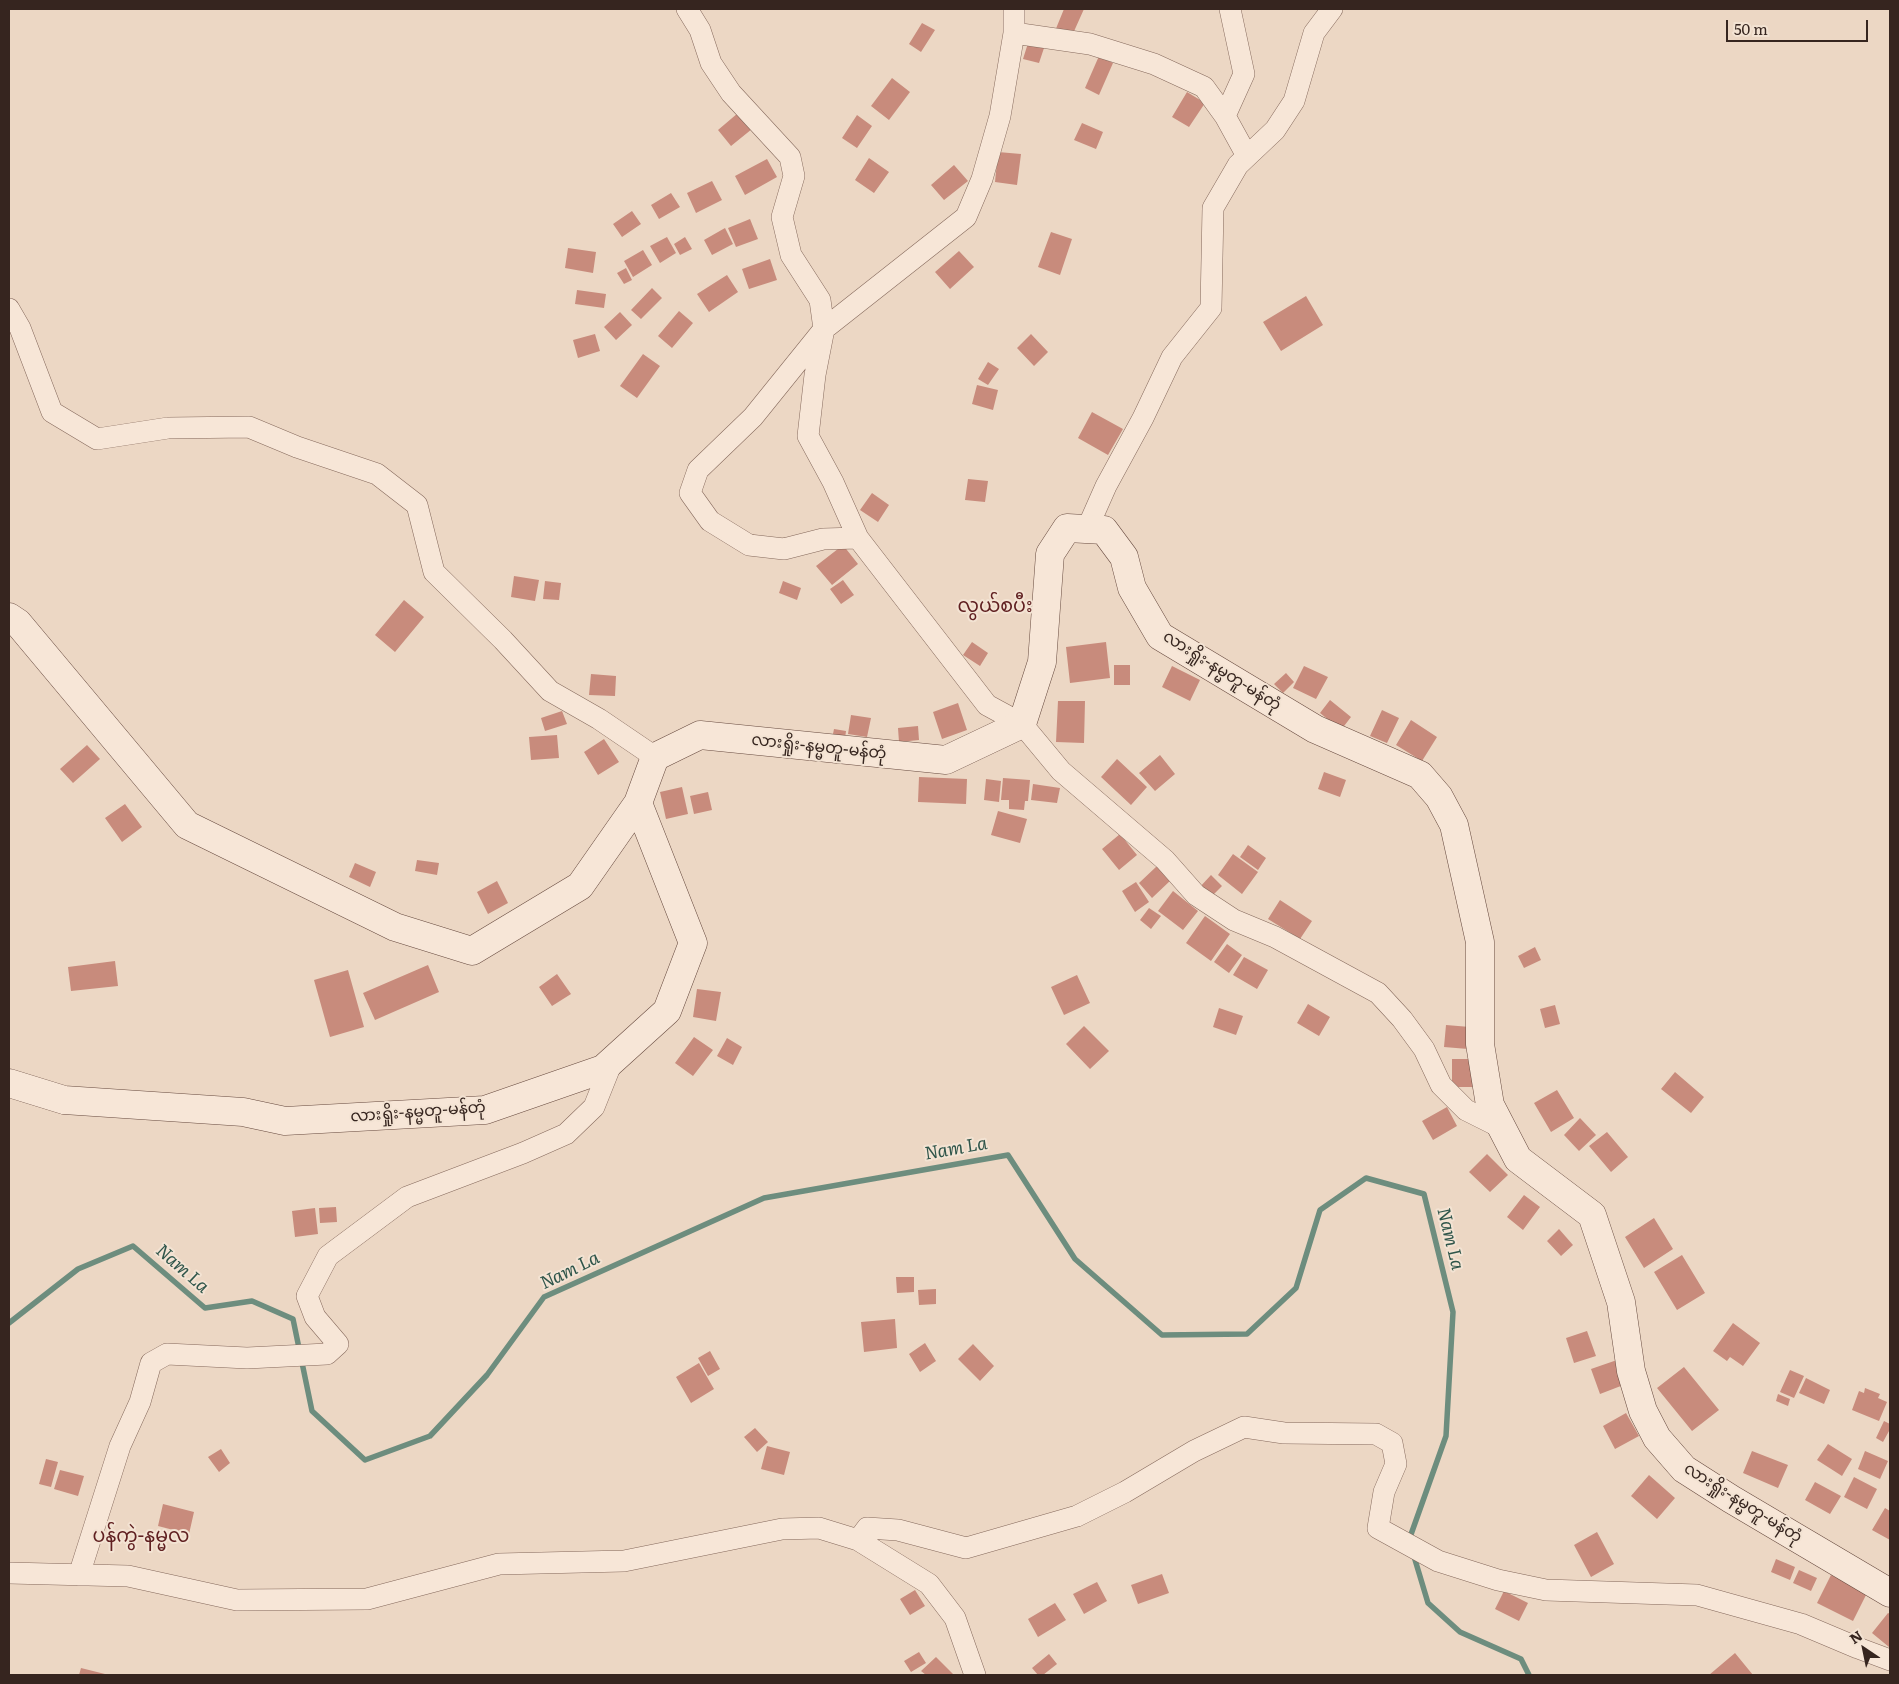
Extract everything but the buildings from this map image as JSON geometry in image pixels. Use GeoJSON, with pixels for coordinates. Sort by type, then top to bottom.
{"type":"FeatureCollection","features":[{"type":"Feature","properties":{"kind":"main road","name":"လားရှိုး-နမ္မတူ-မန်တုံ"},"geometry":{"type":"LineString","coordinates":[[655,757],[700,735],[946,760],[1022,724],[1042,662],[1050,554],[1067,528],[1104,530],[1124,557],[1132,588],[1160,636],[1315,729],[1420,775],[1439,797],[1454,825],[1480,942],[1480,1044],[1490,1105],[1518,1159],[1592,1215],[1621,1302],[1630,1371],[1643,1411],[1657,1438],[1684,1469],[1890,1593]]}},
{"type":"Feature","properties":{"kind":"main road"},"geometry":{"type":"LineString","coordinates":[[9,617],[18,623],[187,825],[395,927],[472,951],[580,886],[638,803],[655,757]]}},
{"type":"Feature","properties":{"kind":"main road","name":"လားရှိုး-နမ္မတူ-မန်တုံ"},"geometry":{"type":"LineString","coordinates":[[9,1083],[64,1100],[243,1112],[285,1121],[485,1110],[603,1069],[667,1011],[693,944],[638,803]]}},
{"type":"Feature","properties":{"kind":"street"},"geometry":{"type":"LineString","coordinates":[[687,9],[700,30],[711,63],[731,93],[790,157],[794,176],[782,217],[792,256],[820,300],[824,329],[815,375],[808,436],[833,482],[858,538],[987,705],[1022,724],[1061,771],[1165,860],[1196,895],[1234,920],[1275,937],[1378,993],[1402,1019],[1424,1049],[1441,1085],[1466,1110],[1502,1128]]}},
{"type":"Feature","properties":{"kind":"street"},"geometry":{"type":"LineString","coordinates":[[858,538],[823,539],[784,549],[749,545],[710,521],[690,493],[698,470],[753,416],[824,329],[966,217],[982,179],[1000,116],[1014,34],[1014,9]]}},
{"type":"Feature","properties":{"kind":"street"},"geometry":{"type":"LineString","coordinates":[[1225,116],[1244,74],[1230,9]]}},
{"type":"Feature","properties":{"kind":"street"},"geometry":{"type":"LineString","coordinates":[[1087,529],[1106,486],[1143,418],[1172,357],[1211,308],[1213,208],[1238,165],[1275,130],[1294,101],[1314,33],[1332,9]]}},
{"type":"Feature","properties":{"kind":"street"},"geometry":{"type":"LineString","coordinates":[[1014,34],[1090,44],[1154,64],[1204,87],[1225,116],[1248,156]]}},
{"type":"Feature","properties":{"kind":"street"},"geometry":{"type":"LineString","coordinates":[[9,309],[20,328],[52,412],[97,439],[168,428],[249,427],[297,447],[376,474],[417,505],[434,572],[504,640],[550,691],[599,719],[655,757]]}},
{"type":"Feature","properties":{"kind":"street"},"geometry":{"type":"LineString","coordinates":[[79,1575],[120,1446],[140,1402],[151,1363],[167,1354],[247,1358],[327,1354],[338,1344],[315,1317],[307,1296],[328,1256],[407,1197],[523,1153],[566,1134],[594,1108],[612,1062]]}},
{"type":"Feature","properties":{"kind":"street"},"geometry":{"type":"LineString","coordinates":[[858,1540],[867,1528],[898,1530],[966,1548],[1015,1535],[1077,1516],[1125,1492],[1194,1451],[1244,1427],[1284,1433],[1376,1434],[1392,1443],[1396,1464],[1384,1492],[1378,1528],[1438,1560],[1498,1580],[1546,1590],[1697,1595],[1801,1624],[1890,1660]]}},
{"type":"Feature","properties":{"kind":"street"},"geometry":{"type":"LineString","coordinates":[[9,1573],[128,1576],[237,1600],[367,1599],[499,1564],[624,1561],[782,1528],[819,1528],[858,1540],[929,1584],[955,1618],[975,1675]]}},
{"type":"Feature","properties":{"kind":"waterway","name":"Nam La"},"geometry":{"type":"LineString","coordinates":[[9,1323],[78,1269],[133,1246],[205,1308],[252,1301],[293,1319],[312,1411],[365,1460],[430,1436],[487,1375],[544,1297],[764,1198],[1008,1155],[1075,1259],[1162,1335],[1247,1334],[1296,1288],[1320,1210],[1366,1178],[1424,1194],[1453,1312],[1446,1436],[1409,1540]]}},
{"type":"Feature","properties":{"kind":"waterway","name":"Nam La"},"geometry":{"type":"LineString","coordinates":[[1413,1553],[1428,1603],[1460,1632],[1521,1659],[1529,1675]]}},
{"type":"Feature","properties":{"kind":"district","name":"လွယ်စပီး"},"geometry":{"type":"Point","coordinates":[995,606]}},
{"type":"Feature","properties":{"kind":"district","name":"ပန်ကွဲ-နမ္မလ"},"geometry":{"type":"Point","coordinates":[141,1536]}}]}
